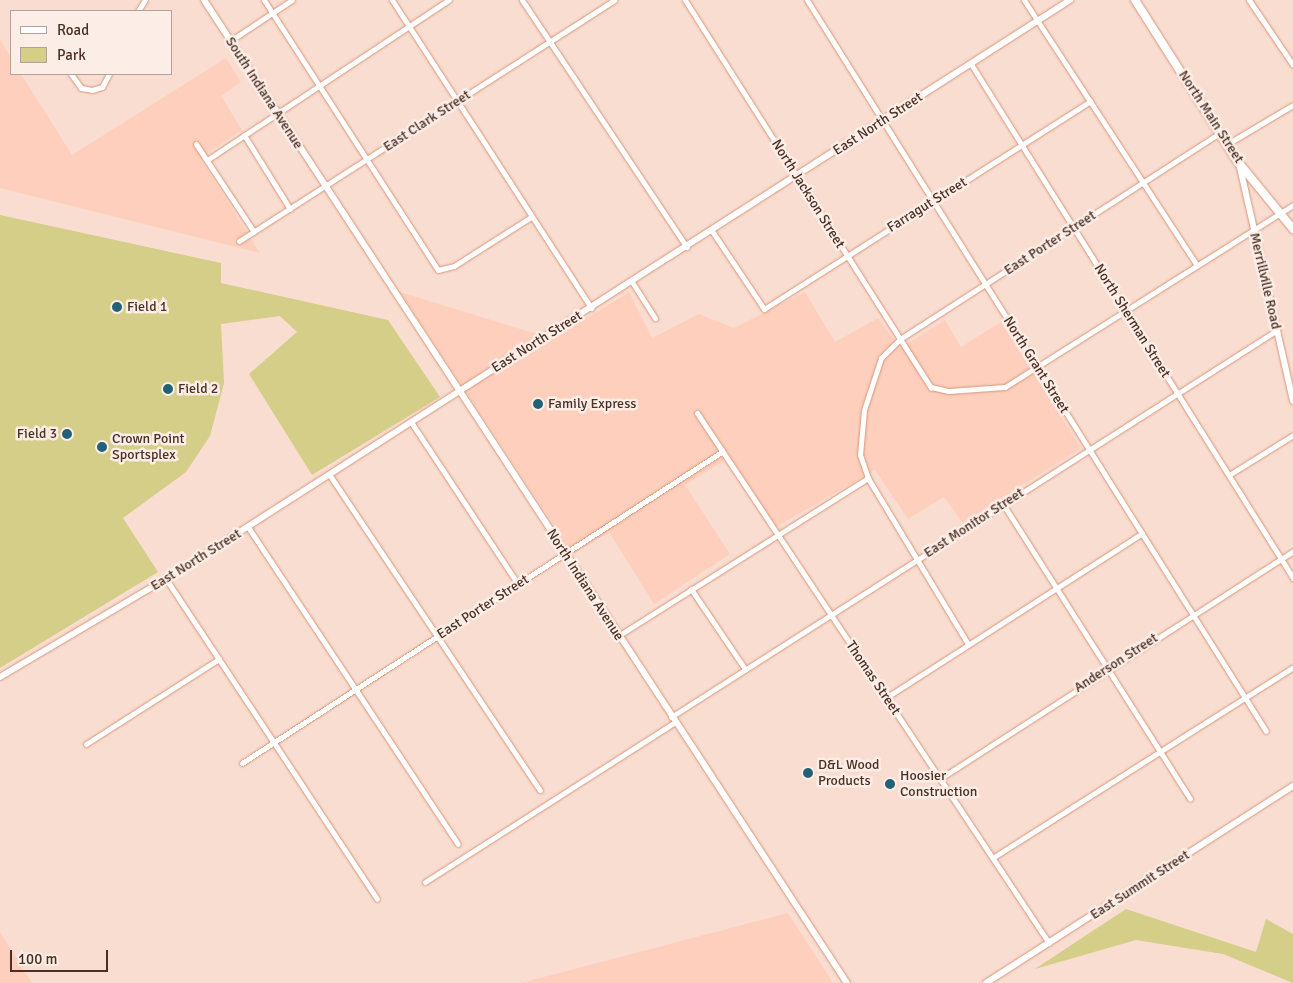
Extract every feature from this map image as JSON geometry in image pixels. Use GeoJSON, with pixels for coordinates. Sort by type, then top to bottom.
{"type":"FeatureCollection","features":[{"type":"Feature","properties":{"kind":"main road","name":"North Main Street"},"geometry":{"type":"LineString","coordinates":[[1135,0],[1229,143],[1238,162],[1281,212],[1293,229]]}},
{"type":"Feature","properties":{"kind":"street","name":"South Indiana Avenue"},"geometry":{"type":"LineString","coordinates":[[204,0],[324,187]]}},
{"type":"Feature","properties":{"kind":"street"},"geometry":{"type":"LineString","coordinates":[[264,0],[366,159],[442,271],[531,217]]}},
{"type":"Feature","properties":{"kind":"street"},"geometry":{"type":"LineString","coordinates":[[230,41],[292,0]]}},
{"type":"Feature","properties":{"kind":"street"},"geometry":{"type":"LineString","coordinates":[[392,0],[591,308]]}},
{"type":"Feature","properties":{"kind":"street"},"geometry":{"type":"LineString","coordinates":[[207,160],[449,0]]}},
{"type":"Feature","properties":{"kind":"street"},"geometry":{"type":"LineString","coordinates":[[522,0],[687,247]]}},
{"type":"Feature","properties":{"kind":"street","name":"East Clark Street"},"geometry":{"type":"LineString","coordinates":[[239,241],[614,0]]}},
{"type":"Feature","properties":{"kind":"street","name":"North Jackson Street"},"geometry":{"type":"LineString","coordinates":[[685,0],[930,387],[993,390],[1037,366]]}},
{"type":"Feature","properties":{"kind":"street","name":"North Grant Street"},"geometry":{"type":"LineString","coordinates":[[807,0],[1266,731]]}},
{"type":"Feature","properties":{"kind":"street"},"geometry":{"type":"LineString","coordinates":[[1024,0],[1197,265]]}},
{"type":"Feature","properties":{"kind":"street","name":"East North Street"},"geometry":{"type":"LineString","coordinates":[[0,677],[166,579],[883,122],[1070,0]]}},
{"type":"Feature","properties":{"kind":"street"},"geometry":{"type":"LineString","coordinates":[[1249,0],[1293,65]]}},
{"type":"Feature","properties":{"kind":"street","name":"North Sherman Street"},"geometry":{"type":"LineString","coordinates":[[971,64],[1293,578]]}},
{"type":"Feature","properties":{"kind":"street"},"geometry":{"type":"LineString","coordinates":[[72,75],[81,88],[92,90],[102,87],[108,75]]}},
{"type":"Feature","properties":{"kind":"street","name":"Farragut Street"},"geometry":{"type":"LineString","coordinates":[[712,231],[764,309],[1090,101]]}},
{"type":"Feature","properties":{"kind":"street"},"geometry":{"type":"LineString","coordinates":[[1229,143],[1293,105]]}},
{"type":"Feature","properties":{"kind":"street","name":"East Porter Street"},"geometry":{"type":"LineString","coordinates":[[868,478],[860,455],[864,410],[881,358],[900,339],[1222,132]]}},
{"type":"Feature","properties":{"kind":"street"},"geometry":{"type":"LineString","coordinates":[[244,135],[290,209]]}},
{"type":"Feature","properties":{"kind":"street"},"geometry":{"type":"LineString","coordinates":[[196,144],[254,232]]}},
{"type":"Feature","properties":{"kind":"street","name":"Merrillville Road"},"geometry":{"type":"LineString","coordinates":[[1238,162],[1293,401]]}},
{"type":"Feature","properties":{"kind":"street","name":"North Indiana Avenue"},"geometry":{"type":"LineString","coordinates":[[324,187],[847,983]]}},
{"type":"Feature","properties":{"kind":"street"},"geometry":{"type":"LineString","coordinates":[[1037,366],[1293,205]]}},
{"type":"Feature","properties":{"kind":"street"},"geometry":{"type":"LineString","coordinates":[[632,282],[655,318]]}},
{"type":"Feature","properties":{"kind":"street","name":"East Monitor Street"},"geometry":{"type":"LineString","coordinates":[[425,882],[673,719],[745,669],[1277,330]]}},
{"type":"Feature","properties":{"kind":"street","name":"Thomas Street"},"geometry":{"type":"LineString","coordinates":[[696,413],[994,857],[1048,944]]}},
{"type":"Feature","properties":{"kind":"street"},"geometry":{"type":"LineString","coordinates":[[412,422],[518,584]]}},
{"type":"Feature","properties":{"kind":"street"},"geometry":{"type":"LineString","coordinates":[[1229,475],[1293,435]]}},
{"type":"Feature","properties":{"kind":"street","name":"East Porter Street"},"geometry":{"type":"LineString","coordinates":[[242,763],[723,452]]}},
{"type":"Feature","properties":{"kind":"street"},"geometry":{"type":"LineString","coordinates":[[329,474],[436,637],[540,790]]}},
{"type":"Feature","properties":{"kind":"street"},"geometry":{"type":"LineString","coordinates":[[618,636],[777,533],[868,478],[968,644]]}},
{"type":"Feature","properties":{"kind":"street"},"geometry":{"type":"LineString","coordinates":[[1004,504],[1190,799]]}},
{"type":"Feature","properties":{"kind":"street"},"geometry":{"type":"LineString","coordinates":[[248,527],[458,844]]}},
{"type":"Feature","properties":{"kind":"street"},"geometry":{"type":"LineString","coordinates":[[887,697],[1142,533]]}},
{"type":"Feature","properties":{"kind":"street","name":"Anderson Street"},"geometry":{"type":"LineString","coordinates":[[941,778],[1108,668],[1293,551]]}},
{"type":"Feature","properties":{"kind":"street"},"geometry":{"type":"LineString","coordinates":[[166,579],[376,899]]}},
{"type":"Feature","properties":{"kind":"street"},"geometry":{"type":"LineString","coordinates":[[691,589],[745,669]]}},
{"type":"Feature","properties":{"kind":"street"},"geometry":{"type":"LineString","coordinates":[[86,744],[219,659]]}},
{"type":"Feature","properties":{"kind":"street"},"geometry":{"type":"LineString","coordinates":[[994,857],[1293,667]]}},
{"type":"Feature","properties":{"kind":"street","name":"East Summit Street"},"geometry":{"type":"LineString","coordinates":[[986,983],[1293,786]]}},
{"type":"Feature","properties":{"kind":"shaded area"},"geometry":{"type":"Polygon","coordinates":[[[0,40],[10,56],[10,75],[22,75],[72,155],[226,58],[241,82],[221,96],[242,130],[200,158],[260,253],[0,188],[0,40]]]}},
{"type":"Feature","properties":{"kind":"shaded area"},"geometry":{"type":"Polygon","coordinates":[[[400,292],[553,339],[629,292],[652,338],[699,314],[734,328],[805,292],[835,342],[878,318],[900,348],[945,320],[961,347],[1001,322],[1081,448],[963,523],[944,497],[908,519],[875,470],[776,527],[730,457],[685,485],[730,554],[654,604],[609,532],[573,554],[400,292]]]}},
{"type":"Feature","properties":{"kind":"shaded area"},"geometry":{"type":"Polygon","coordinates":[[[788,913],[833,983],[521,983],[788,913]]]}},
{"type":"Feature","properties":{"kind":"shaded area"},"geometry":{"type":"Polygon","coordinates":[[[0,932],[32,983],[0,983],[0,932]]]}},
{"type":"Feature","properties":{"kind":"green space","name":"Crown Point Sportsplex"},"geometry":{"type":"Polygon","coordinates":[[[0,215],[221,263],[221,283],[388,320],[440,397],[312,475],[249,374],[297,332],[280,316],[221,324],[224,383],[210,436],[186,472],[123,518],[158,572],[0,668],[0,215]]]}},
{"type":"Feature","properties":{"kind":"green space"},"geometry":{"type":"Polygon","coordinates":[[[1126,909],[1256,952],[1266,919],[1293,934],[1293,983],[1223,954],[1136,940],[1035,969],[1126,909]]]}},
{"type":"Feature","properties":{"kind":"place","name":"Field 1"},"geometry":{"type":"Point","coordinates":[117,307]}},
{"type":"Feature","properties":{"kind":"place","name":"Field 2"},"geometry":{"type":"Point","coordinates":[168,389]}},
{"type":"Feature","properties":{"kind":"place","name":"Family Express"},"geometry":{"type":"Point","coordinates":[538,404]}},
{"type":"Feature","properties":{"kind":"place","name":"Field 3"},"geometry":{"type":"Point","coordinates":[67,434]}},
{"type":"Feature","properties":{"kind":"place","name":"Crown Point Sportsplex"},"geometry":{"type":"Point","coordinates":[102,447]}},
{"type":"Feature","properties":{"kind":"place","name":"D&L Wood Products"},"geometry":{"type":"Point","coordinates":[808,773]}},
{"type":"Feature","properties":{"kind":"place","name":"Hoosier Construction"},"geometry":{"type":"Point","coordinates":[890,784]}}]}
